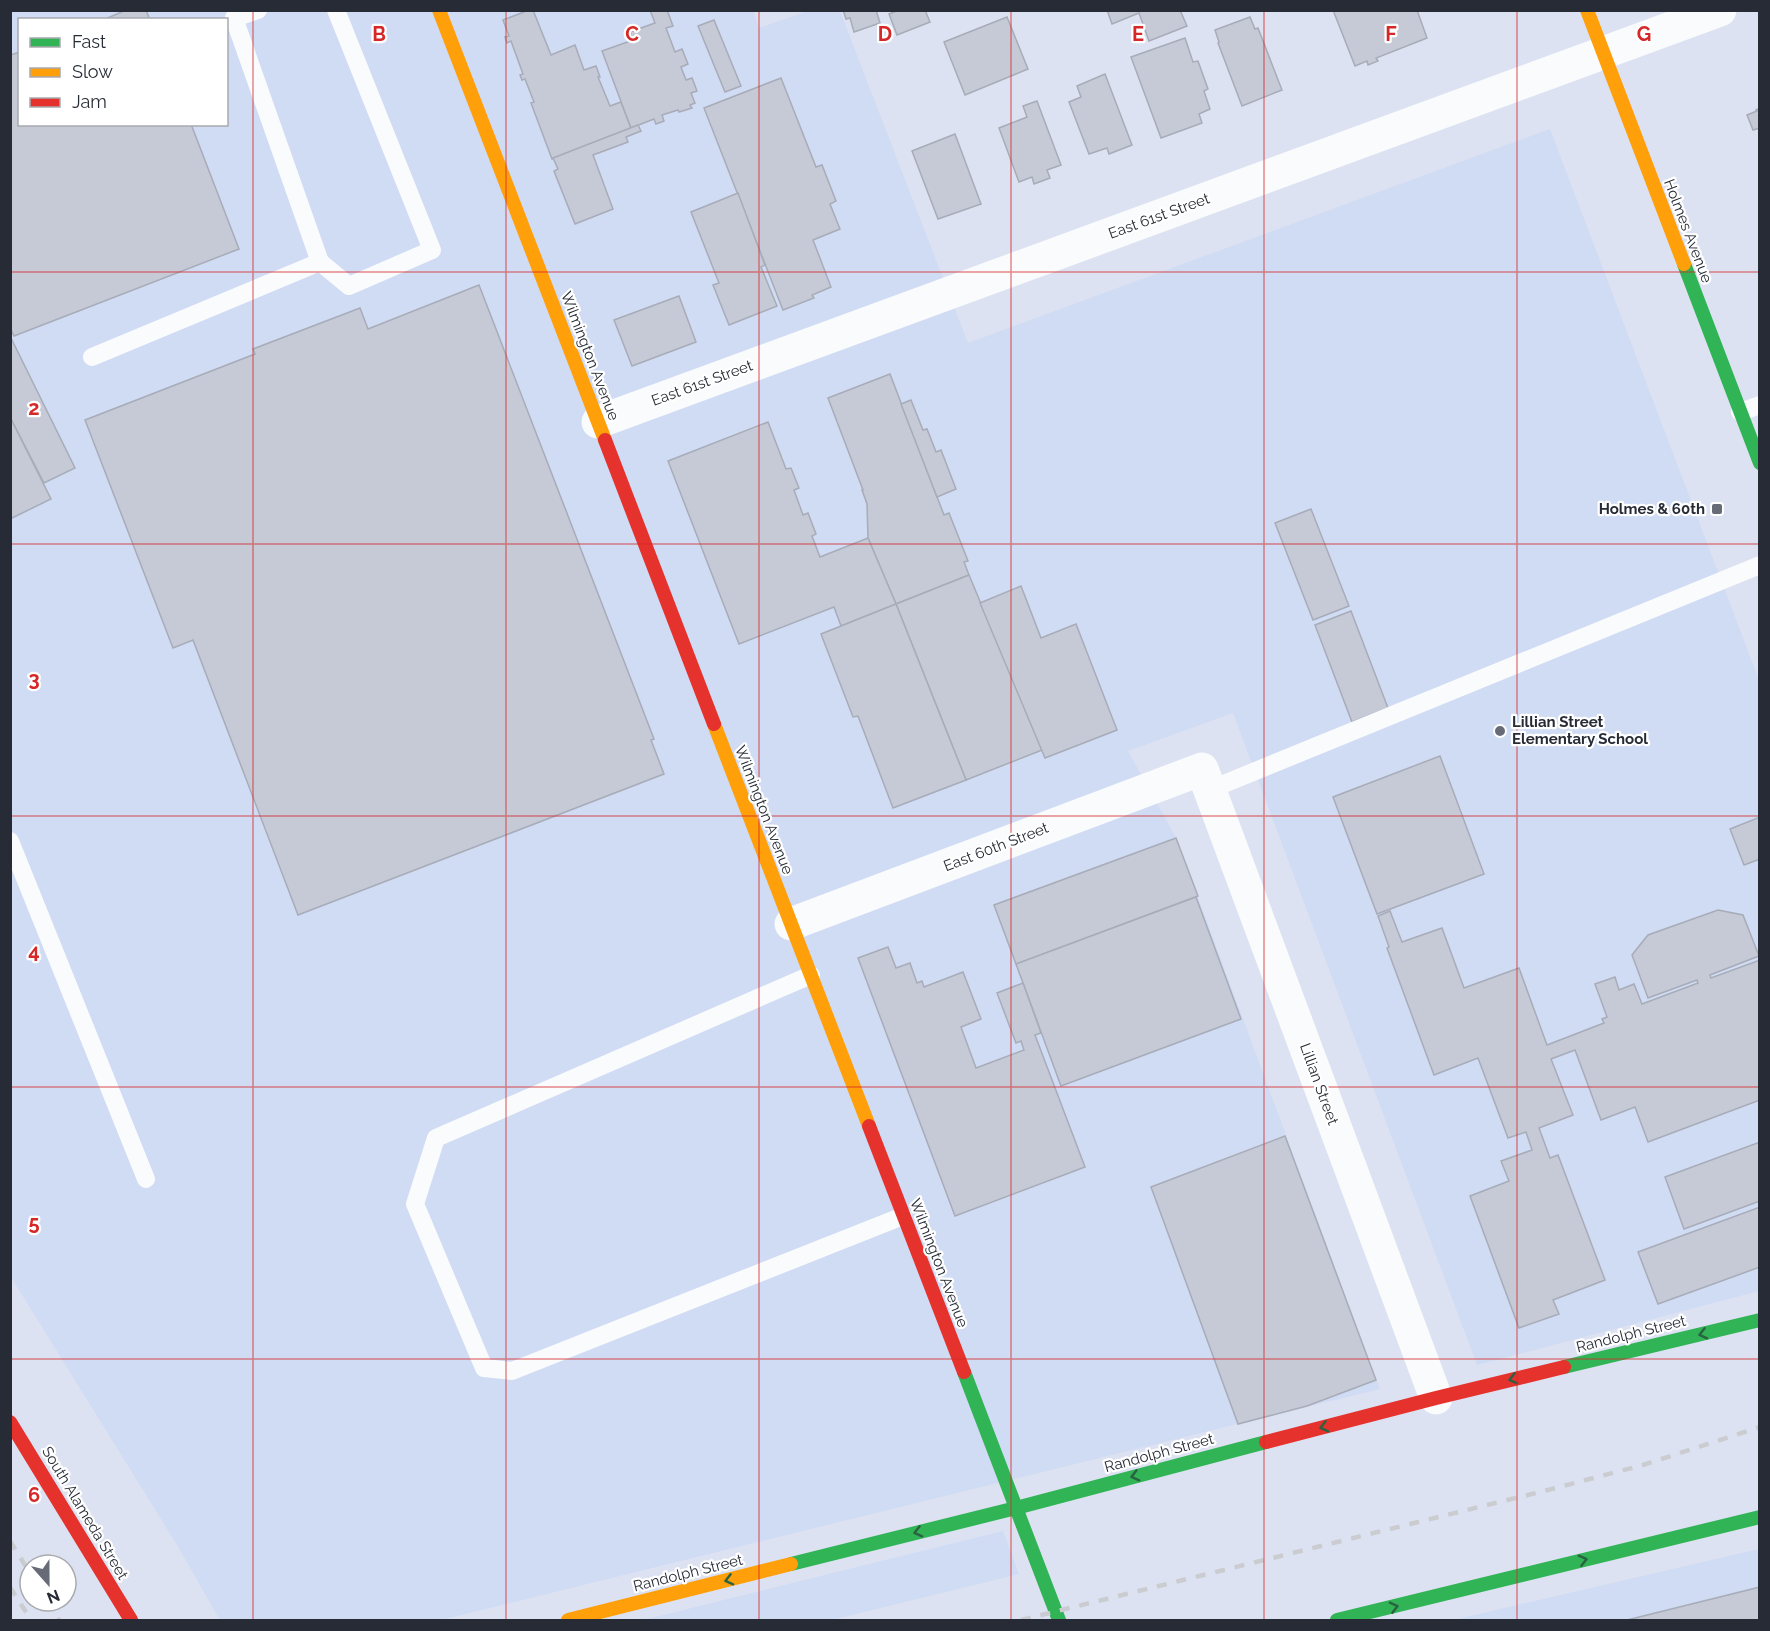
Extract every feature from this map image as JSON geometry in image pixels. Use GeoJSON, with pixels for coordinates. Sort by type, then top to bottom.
{"type":"FeatureCollection","features":[{"type":"Feature","properties":{"kind":"street","name":"Wilmington Avenue"},"geometry":{"type":"LineString","coordinates":[[439,10],[1059,1620]]}},
{"type":"Feature","properties":{"kind":"street","name":"Holmes Avenue"},"geometry":{"type":"LineString","coordinates":[[1587,10],[1760,462]]}},
{"type":"Feature","properties":{"kind":"street","name":"East 61st Street"},"geometry":{"type":"LineString","coordinates":[[598,422],[1720,10]]}},
{"type":"Feature","properties":{"kind":"street","name":"East 60th Street"},"geometry":{"type":"LineString","coordinates":[[791,924],[1206,780]]}},
{"type":"Feature","properties":{"kind":"street","name":"Lillian Street"},"geometry":{"type":"LineString","coordinates":[[1206,780],[1436,1398]]}},
{"type":"Feature","properties":{"kind":"street","name":"Randolph Street"},"geometry":{"type":"LineString","coordinates":[[568,1620],[1016,1508],[1436,1398],[1760,1320]]}},
{"type":"Feature","properties":{"kind":"street","name":"South Alameda Street"},"geometry":{"type":"LineString","coordinates":[[10,1422],[131,1620]]}},
{"type":"Feature","properties":{"kind":"street"},"geometry":{"type":"LineString","coordinates":[[1337,1620],[1760,1517]]}},
{"type":"Feature","properties":{"kind":"lane"},"geometry":{"type":"LineString","coordinates":[[258,10],[234,18],[320,262],[349,286],[432,250],[336,10]]}},
{"type":"Feature","properties":{"kind":"lane"},"geometry":{"type":"LineString","coordinates":[[92,357],[320,262]]}},
{"type":"Feature","properties":{"kind":"lane"},"geometry":{"type":"LineString","coordinates":[[1740,412],[1760,405]]}},
{"type":"Feature","properties":{"kind":"lane"},"geometry":{"type":"LineString","coordinates":[[1206,780],[1760,565]]}},
{"type":"Feature","properties":{"kind":"lane"},"geometry":{"type":"LineString","coordinates":[[10,841],[146,1179]]}},
{"type":"Feature","properties":{"kind":"lane"},"geometry":{"type":"LineString","coordinates":[[810,975],[436,1138],[415,1204],[484,1368],[512,1371],[903,1216]]}},
{"type":"Feature","properties":{"kind":"shaded area"},"geometry":{"type":"Polygon","coordinates":[[[753,10],[759,28],[807,11],[840,11],[968,343],[1550,129],[1759,680],[1759,1291],[1477,1365],[1233,713],[1128,751],[1176,838],[1380,1389],[441,1620],[220,1620],[177,1545],[11,1277],[11,11],[753,10]]]}},
{"type":"Feature","properties":{"kind":"shaded area"},"geometry":{"type":"Polygon","coordinates":[[[1003,1531],[1019,1574],[832,1620],[643,1620],[1003,1531]]]}},
{"type":"Feature","properties":{"kind":"shaded area"},"geometry":{"type":"Polygon","coordinates":[[[1759,1549],[1759,1620],[1453,1620],[1759,1549]]]}},
{"type":"Feature","properties":{"kind":"building"},"geometry":{"type":"Polygon","coordinates":[[[126,10],[146,10],[149,18],[108,18],[126,10]]]}},
{"type":"Feature","properties":{"kind":"building"},"geometry":{"type":"Polygon","coordinates":[[[533,10],[551,55],[575,45],[584,70],[596,66],[610,106],[621,102],[631,128],[552,159],[531,103],[534,102],[525,79],[522,80],[520,75],[523,74],[511,41],[507,43],[505,37],[509,36],[503,20],[533,10]]]}},
{"type":"Feature","properties":{"kind":"building"},"geometry":{"type":"Polygon","coordinates":[[[650,10],[667,10],[673,26],[666,28],[675,52],[682,49],[688,64],[681,67],[686,80],[692,78],[697,91],[691,93],[695,103],[690,105],[692,108],[662,115],[664,121],[656,124],[654,119],[631,128],[602,51],[633,40],[630,32],[655,23],[650,10]]]}},
{"type":"Feature","properties":{"kind":"building"},"geometry":{"type":"Polygon","coordinates":[[[843,10],[876,10],[880,23],[854,32],[850,18],[846,19],[843,10]]]}},
{"type":"Feature","properties":{"kind":"building"},"geometry":{"type":"Polygon","coordinates":[[[899,10],[925,10],[930,22],[897,35],[889,14],[899,10]]]}},
{"type":"Feature","properties":{"kind":"building"},"geometry":{"type":"Polygon","coordinates":[[[1107,10],[1180,10],[1187,26],[1149,41],[1139,13],[1112,24],[1107,10]]]}},
{"type":"Feature","properties":{"kind":"building"},"geometry":{"type":"Polygon","coordinates":[[[1333,10],[1417,10],[1427,38],[1376,58],[1378,61],[1368,65],[1367,61],[1355,66],[1333,10]]]}},
{"type":"Feature","properties":{"kind":"building"},"geometry":{"type":"Polygon","coordinates":[[[1007,17],[1028,69],[965,95],[944,42],[1007,17]]]}},
{"type":"Feature","properties":{"kind":"building"},"geometry":{"type":"Polygon","coordinates":[[[1250,17],[1255,29],[1258,28],[1282,90],[1242,106],[1215,30],[1250,17]]]}},
{"type":"Feature","properties":{"kind":"building"},"geometry":{"type":"Polygon","coordinates":[[[714,20],[741,86],[725,92],[698,26],[714,20]]]}},
{"type":"Feature","properties":{"kind":"building"},"geometry":{"type":"Polygon","coordinates":[[[1185,38],[1193,62],[1198,61],[1208,89],[1204,91],[1210,109],[1199,114],[1202,123],[1161,138],[1131,57],[1185,38]]]}},
{"type":"Feature","properties":{"kind":"building"},"geometry":{"type":"Polygon","coordinates":[[[18,53],[18,126],[192,126],[239,249],[14,336],[10,327],[10,55],[18,53]]]}},
{"type":"Feature","properties":{"kind":"building"},"geometry":{"type":"Polygon","coordinates":[[[1105,74],[1132,145],[1109,154],[1107,148],[1089,154],[1069,102],[1081,97],[1077,86],[1105,74]]]}},
{"type":"Feature","properties":{"kind":"building"},"geometry":{"type":"Polygon","coordinates":[[[781,78],[816,167],[822,165],[836,201],[830,204],[840,229],[813,240],[831,287],[812,295],[814,298],[783,310],[704,108],[781,78]]]}},
{"type":"Feature","properties":{"kind":"building"},"geometry":{"type":"Polygon","coordinates":[[[1037,101],[1061,165],[1047,170],[1050,178],[1034,184],[1032,177],[1019,182],[999,128],[1027,117],[1023,106],[1037,101]]]}},
{"type":"Feature","properties":{"kind":"building"},"geometry":{"type":"Polygon","coordinates":[[[1760,108],[1760,128],[1753,130],[1747,115],[1760,108]]]}},
{"type":"Feature","properties":{"kind":"building"},"geometry":{"type":"Polygon","coordinates":[[[638,125],[641,131],[626,137],[628,142],[593,155],[613,209],[575,224],[554,171],[558,169],[553,158],[638,125]]]}},
{"type":"Feature","properties":{"kind":"building"},"geometry":{"type":"Polygon","coordinates":[[[955,134],[981,204],[938,219],[912,151],[955,134]]]}},
{"type":"Feature","properties":{"kind":"building"},"geometry":{"type":"Polygon","coordinates":[[[738,193],[765,265],[761,267],[777,306],[729,325],[713,285],[719,283],[691,212],[738,193]]]}},
{"type":"Feature","properties":{"kind":"building"},"geometry":{"type":"Polygon","coordinates":[[[479,285],[654,739],[651,740],[664,774],[298,915],[193,640],[173,648],[85,420],[255,354],[253,349],[360,308],[368,329],[479,285]]]}},
{"type":"Feature","properties":{"kind":"building"},"geometry":{"type":"Polygon","coordinates":[[[679,296],[696,342],[632,366],[614,320],[679,296]]]}},
{"type":"Feature","properties":{"kind":"building"},"geometry":{"type":"Polygon","coordinates":[[[10,336],[75,468],[44,483],[10,417],[10,336]]]}},
{"type":"Feature","properties":{"kind":"building"},"geometry":{"type":"Polygon","coordinates":[[[890,374],[944,515],[949,513],[968,561],[964,562],[969,575],[896,604],[868,538],[867,504],[863,490],[828,398],[890,374]]]}},
{"type":"Feature","properties":{"kind":"building"},"geometry":{"type":"Polygon","coordinates":[[[911,400],[923,430],[927,429],[936,452],[941,450],[956,489],[937,497],[901,404],[911,400]]]}},
{"type":"Feature","properties":{"kind":"building"},"geometry":{"type":"Polygon","coordinates":[[[10,417],[51,499],[10,519],[10,417]]]}},
{"type":"Feature","properties":{"kind":"building"},"geometry":{"type":"Polygon","coordinates":[[[768,422],[786,469],[791,468],[799,488],[794,490],[803,515],[808,513],[816,534],[812,536],[820,557],[868,538],[896,604],[841,626],[834,607],[739,644],[668,461],[768,422]]]}},
{"type":"Feature","properties":{"kind":"building"},"geometry":{"type":"Polygon","coordinates":[[[1311,509],[1349,606],[1313,620],[1275,523],[1311,509]]]}},
{"type":"Feature","properties":{"kind":"building"},"geometry":{"type":"Polygon","coordinates":[[[969,575],[1042,750],[966,780],[896,604],[969,575]]]}},
{"type":"Feature","properties":{"kind":"building"},"geometry":{"type":"Polygon","coordinates":[[[1021,586],[1041,638],[1076,624],[1117,730],[1045,758],[980,603],[1021,586]]]}},
{"type":"Feature","properties":{"kind":"building"},"geometry":{"type":"Polygon","coordinates":[[[896,604],[966,780],[893,808],[858,716],[853,717],[821,634],[896,604]]]}},
{"type":"Feature","properties":{"kind":"building"},"geometry":{"type":"Polygon","coordinates":[[[1351,611],[1388,708],[1352,722],[1315,625],[1351,611]]]}},
{"type":"Feature","properties":{"kind":"building"},"geometry":{"type":"Polygon","coordinates":[[[1440,756],[1484,874],[1377,914],[1333,797],[1440,756]]]}},
{"type":"Feature","properties":{"kind":"building"},"geometry":{"type":"Polygon","coordinates":[[[1760,817],[1760,859],[1744,865],[1730,829],[1760,817]]]}},
{"type":"Feature","properties":{"kind":"building"},"geometry":{"type":"Polygon","coordinates":[[[1176,838],[1198,896],[1016,964],[994,905],[1176,838]]]}},
{"type":"Feature","properties":{"kind":"building"},"geometry":{"type":"Polygon","coordinates":[[[1196,897],[1241,1019],[1061,1086],[1016,964],[1196,897]]]}},
{"type":"Feature","properties":{"kind":"building"},"geometry":{"type":"Polygon","coordinates":[[[1718,910],[1743,915],[1759,956],[1710,975],[1711,978],[1760,960],[1760,1100],[1648,1142],[1635,1107],[1601,1120],[1575,1050],[1551,1059],[1573,1115],[1539,1128],[1550,1158],[1558,1155],[1605,1280],[1553,1300],[1559,1314],[1519,1328],[1470,1196],[1509,1181],[1501,1161],[1532,1150],[1526,1132],[1508,1138],[1478,1058],[1434,1075],[1387,948],[1389,947],[1378,916],[1390,911],[1402,942],[1442,928],[1464,988],[1519,968],[1547,1045],[1604,1023],[1602,1019],[1607,1017],[1595,984],[1615,977],[1619,990],[1634,984],[1642,1004],[1698,983],[1697,980],[1648,998],[1632,955],[1648,935],[1718,910]]]}},
{"type":"Feature","properties":{"kind":"building"},"geometry":{"type":"Polygon","coordinates":[[[888,947],[896,968],[910,963],[917,983],[922,981],[924,987],[963,972],[981,1019],[961,1027],[976,1068],[1024,1050],[1021,1041],[1016,1043],[997,993],[1023,983],[1041,1033],[1035,1035],[1085,1167],[955,1216],[858,958],[888,947]]]}},
{"type":"Feature","properties":{"kind":"building"},"geometry":{"type":"Polygon","coordinates":[[[1285,1136],[1376,1380],[1307,1406],[1238,1424],[1151,1187],[1285,1136]]]}},
{"type":"Feature","properties":{"kind":"building"},"geometry":{"type":"Polygon","coordinates":[[[1760,1142],[1760,1201],[1684,1229],[1665,1177],[1760,1142]]]}},
{"type":"Feature","properties":{"kind":"building"},"geometry":{"type":"Polygon","coordinates":[[[1760,1207],[1760,1267],[1658,1304],[1638,1252],[1760,1207]]]}},
{"type":"Feature","properties":{"kind":"building"},"geometry":{"type":"Polygon","coordinates":[[[1760,1587],[1760,1620],[1627,1620],[1760,1587]]]}},
{"type":"Feature","properties":{"kind":"railway"},"geometry":{"type":"LineString","coordinates":[[1021,1620],[1548,1490],[1643,1465],[1760,1427]]}},
{"type":"Feature","properties":{"kind":"railway"},"geometry":{"type":"LineString","coordinates":[[10,1541],[18,1554]]}},
{"type":"Feature","properties":{"kind":"railway"},"geometry":{"type":"LineString","coordinates":[[10,1587],[31,1620]]}},
{"type":"Feature","properties":{"kind":"railway"},"geometry":{"type":"LineString","coordinates":[[55,1613],[59,1620]]}},
{"type":"Feature","properties":{"kind":"traffic: fast"},"geometry":{"type":"LineString","coordinates":[[1684,264],[1760,463]]}},
{"type":"Feature","properties":{"kind":"traffic: fast"},"geometry":{"type":"LineString","coordinates":[[1564,1367],[1760,1320]]}},
{"type":"Feature","properties":{"kind":"traffic: fast"},"geometry":{"type":"LineString","coordinates":[[964,1372],[1059,1620]]}},
{"type":"Feature","properties":{"kind":"traffic: fast"},"geometry":{"type":"LineString","coordinates":[[791,1564],[1266,1442]]}},
{"type":"Feature","properties":{"kind":"traffic: fast"},"geometry":{"type":"LineString","coordinates":[[1337,1620],[1760,1517]]}},
{"type":"Feature","properties":{"kind":"traffic: slow"},"geometry":{"type":"LineString","coordinates":[[439,10],[605,440]]}},
{"type":"Feature","properties":{"kind":"traffic: slow"},"geometry":{"type":"LineString","coordinates":[[1587,10],[1684,264]]}},
{"type":"Feature","properties":{"kind":"traffic: slow"},"geometry":{"type":"LineString","coordinates":[[714,724],[869,1126]]}},
{"type":"Feature","properties":{"kind":"traffic: slow"},"geometry":{"type":"LineString","coordinates":[[568,1620],[791,1564]]}},
{"type":"Feature","properties":{"kind":"traffic: jam"},"geometry":{"type":"LineString","coordinates":[[605,440],[714,724]]}},
{"type":"Feature","properties":{"kind":"traffic: jam"},"geometry":{"type":"LineString","coordinates":[[869,1126],[964,1372]]}},
{"type":"Feature","properties":{"kind":"traffic: jam"},"geometry":{"type":"LineString","coordinates":[[1266,1442],[1564,1367]]}},
{"type":"Feature","properties":{"kind":"traffic: jam"},"geometry":{"type":"LineString","coordinates":[[10,1422],[131,1620]]}},
{"type":"Feature","properties":{"kind":"place","name":"Holmes & 60th"},"geometry":{"type":"Point","coordinates":[1717,509]}},
{"type":"Feature","properties":{"kind":"place","name":"Lillian Street Elementary School"},"geometry":{"type":"Point","coordinates":[1500,731]}}]}
